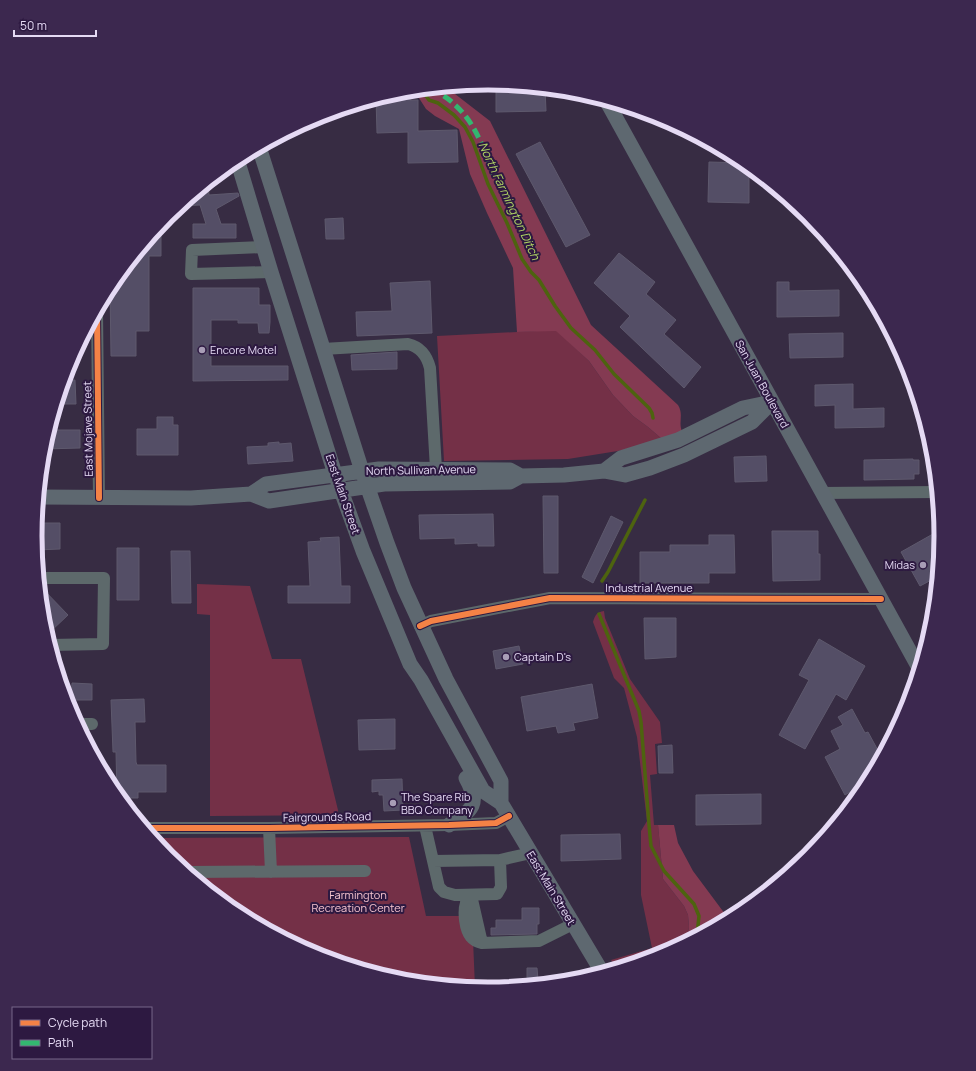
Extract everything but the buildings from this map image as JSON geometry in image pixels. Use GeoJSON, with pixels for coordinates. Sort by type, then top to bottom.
{"type":"FeatureCollection","features":[{"type":"Feature","properties":{"kind":"main road","name":"San Juan Boulevard"},"geometry":{"type":"LineString","coordinates":[[610,107],[916,662]]}},
{"type":"Feature","properties":{"kind":"main road"},"geometry":{"type":"LineString","coordinates":[[260,152],[362,471],[394,562],[420,626],[446,679],[501,781],[501,803]]}},
{"type":"Feature","properties":{"kind":"main road","name":"East Main Street"},"geometry":{"type":"LineString","coordinates":[[239,166],[263,247],[340,490],[363,551],[410,664],[421,680],[483,792],[501,803],[599,967]]}},
{"type":"Feature","properties":{"kind":"main road"},"geometry":{"type":"LineString","coordinates":[[298,357],[323,349]]}},
{"type":"Feature","properties":{"kind":"main road","name":"North Sullivan Avenue"},"geometry":{"type":"LineString","coordinates":[[251,494],[266,484],[335,474],[379,470],[510,470],[521,476],[564,476],[604,471],[626,474],[650,468],[684,455],[752,422],[772,402]]}},
{"type":"Feature","properties":{"kind":"main road","name":"North Sullivan Avenue"},"geometry":{"type":"LineString","coordinates":[[44,497],[191,498],[251,494],[269,501],[384,484],[510,482],[521,476]]}},
{"type":"Feature","properties":{"kind":"main road"},"geometry":{"type":"LineString","coordinates":[[398,637],[420,626]]}},
{"type":"Feature","properties":{"kind":"main road"},"geometry":{"type":"LineString","coordinates":[[410,664],[415,685],[473,793],[473,804],[471,808],[466,814],[449,825]]}},
{"type":"Feature","properties":{"kind":"street"},"geometry":{"type":"LineString","coordinates":[[263,247],[192,250],[191,274],[271,272]]}},
{"type":"Feature","properties":{"kind":"street","name":"East Mojave Street"},"geometry":{"type":"LineString","coordinates":[[97,321],[99,498]]}},
{"type":"Feature","properties":{"kind":"street"},"geometry":{"type":"LineString","coordinates":[[323,349],[408,344],[415,346],[422,351],[428,359],[430,368],[436,469]]}},
{"type":"Feature","properties":{"kind":"street"},"geometry":{"type":"LineString","coordinates":[[822,493],[932,492]]}},
{"type":"Feature","properties":{"kind":"street"},"geometry":{"type":"LineString","coordinates":[[44,578],[104,578],[103,644],[56,645]]}},
{"type":"Feature","properties":{"kind":"street","name":"Industrial Avenue"},"geometry":{"type":"LineString","coordinates":[[420,626],[431,621],[550,598],[880,599]]}},
{"type":"Feature","properties":{"kind":"street"},"geometry":{"type":"LineString","coordinates":[[84,724],[92,724]]}},
{"type":"Feature","properties":{"kind":"street","name":"Fairgrounds Road"},"geometry":{"type":"LineString","coordinates":[[151,828],[424,826],[496,823],[509,816]]}},
{"type":"Feature","properties":{"kind":"street"},"geometry":{"type":"LineString","coordinates":[[424,826],[440,887],[444,892],[455,895],[497,894],[501,887],[500,860]]}},
{"type":"Feature","properties":{"kind":"street"},"geometry":{"type":"LineString","coordinates":[[269,828],[270,872]]}},
{"type":"Feature","properties":{"kind":"street"},"geometry":{"type":"LineString","coordinates":[[433,861],[500,860],[531,854]]}},
{"type":"Feature","properties":{"kind":"street"},"geometry":{"type":"LineString","coordinates":[[195,872],[365,871]]}},
{"type":"Feature","properties":{"kind":"street"},"geometry":{"type":"LineString","coordinates":[[471,895],[482,943],[539,941],[573,924]]}},
{"type":"Feature","properties":{"kind":"green space"},"geometry":{"type":"Polygon","coordinates":[[[556,330],[589,361],[613,395],[633,416],[662,439],[624,450],[568,459],[444,461],[437,336],[556,330]]]}},
{"type":"Feature","properties":{"kind":"green space"},"geometry":{"type":"Polygon","coordinates":[[[197,584],[250,586],[272,659],[301,659],[338,815],[210,816],[210,615],[197,614],[197,584]]]}},
{"type":"Feature","properties":{"kind":"green space"},"geometry":{"type":"Polygon","coordinates":[[[604,611],[605,618],[630,679],[660,722],[662,743],[655,744],[657,774],[650,775],[654,825],[658,825],[663,879],[684,906],[688,915],[689,927],[688,934],[685,936],[659,948],[613,963],[611,960],[652,948],[641,895],[641,831],[647,821],[637,737],[624,688],[614,678],[593,622],[597,614],[604,611]]]}},
{"type":"Feature","properties":{"kind":"green space","name":"Farmington Recreation Center"},"geometry":{"type":"Polygon","coordinates":[[[409,837],[426,916],[472,916],[475,982],[430,978],[401,973],[345,958],[317,948],[265,922],[240,906],[194,871],[161,838],[409,837]]]}},
{"type":"Feature","properties":{"kind":"shaded area"},"geometry":{"type":"Polygon","coordinates":[[[451,91],[490,121],[591,325],[678,405],[681,412],[682,431],[662,439],[633,416],[613,395],[589,361],[556,331],[517,332],[513,268],[470,174],[459,129],[435,116],[426,109],[416,95],[451,91]]]}},
{"type":"Feature","properties":{"kind":"shaded area"},"geometry":{"type":"Polygon","coordinates":[[[658,825],[674,825],[678,843],[693,871],[725,913],[688,934],[688,915],[684,906],[663,879],[658,825]]]}},
{"type":"Feature","properties":{"kind":"waterway","name":"North Farmington Ditch"},"geometry":{"type":"LineString","coordinates":[[425,94],[429,100],[438,103],[454,115],[465,127],[473,142],[488,184],[507,223],[522,259],[531,272],[539,280],[571,328],[595,350],[614,374],[649,408],[653,418]]}},
{"type":"Feature","properties":{"kind":"waterway","name":"North Farmington Ditch"},"geometry":{"type":"LineString","coordinates":[[602,581],[645,500]]}},
{"type":"Feature","properties":{"kind":"waterway","name":"North Farmington Ditch"},"geometry":{"type":"LineString","coordinates":[[599,614],[639,711],[651,846],[664,871],[694,904],[699,916],[698,929]]}},
{"type":"Feature","properties":{"kind":"marked path"},"geometry":{"type":"LineString","coordinates":[[437,92],[462,111],[474,128],[487,156],[494,176]]}},
{"type":"Feature","properties":{"kind":"cycle path"},"geometry":{"type":"LineString","coordinates":[[97,321],[99,498]]}},
{"type":"Feature","properties":{"kind":"cycle path"},"geometry":{"type":"LineString","coordinates":[[420,626],[431,621],[550,598],[881,599]]}},
{"type":"Feature","properties":{"kind":"cycle path"},"geometry":{"type":"LineString","coordinates":[[151,828],[449,825],[496,823],[509,816]]}},
{"type":"Feature","properties":{"kind":"place","name":"Encore Motel"},"geometry":{"type":"Point","coordinates":[202,350]}},
{"type":"Feature","properties":{"kind":"place","name":"Midas"},"geometry":{"type":"Point","coordinates":[923,565]}},
{"type":"Feature","properties":{"kind":"place","name":"Captain D's"},"geometry":{"type":"Point","coordinates":[506,657]}},
{"type":"Feature","properties":{"kind":"place","name":"The Spare Rib BBQ Company"},"geometry":{"type":"Point","coordinates":[393,803]}}]}
